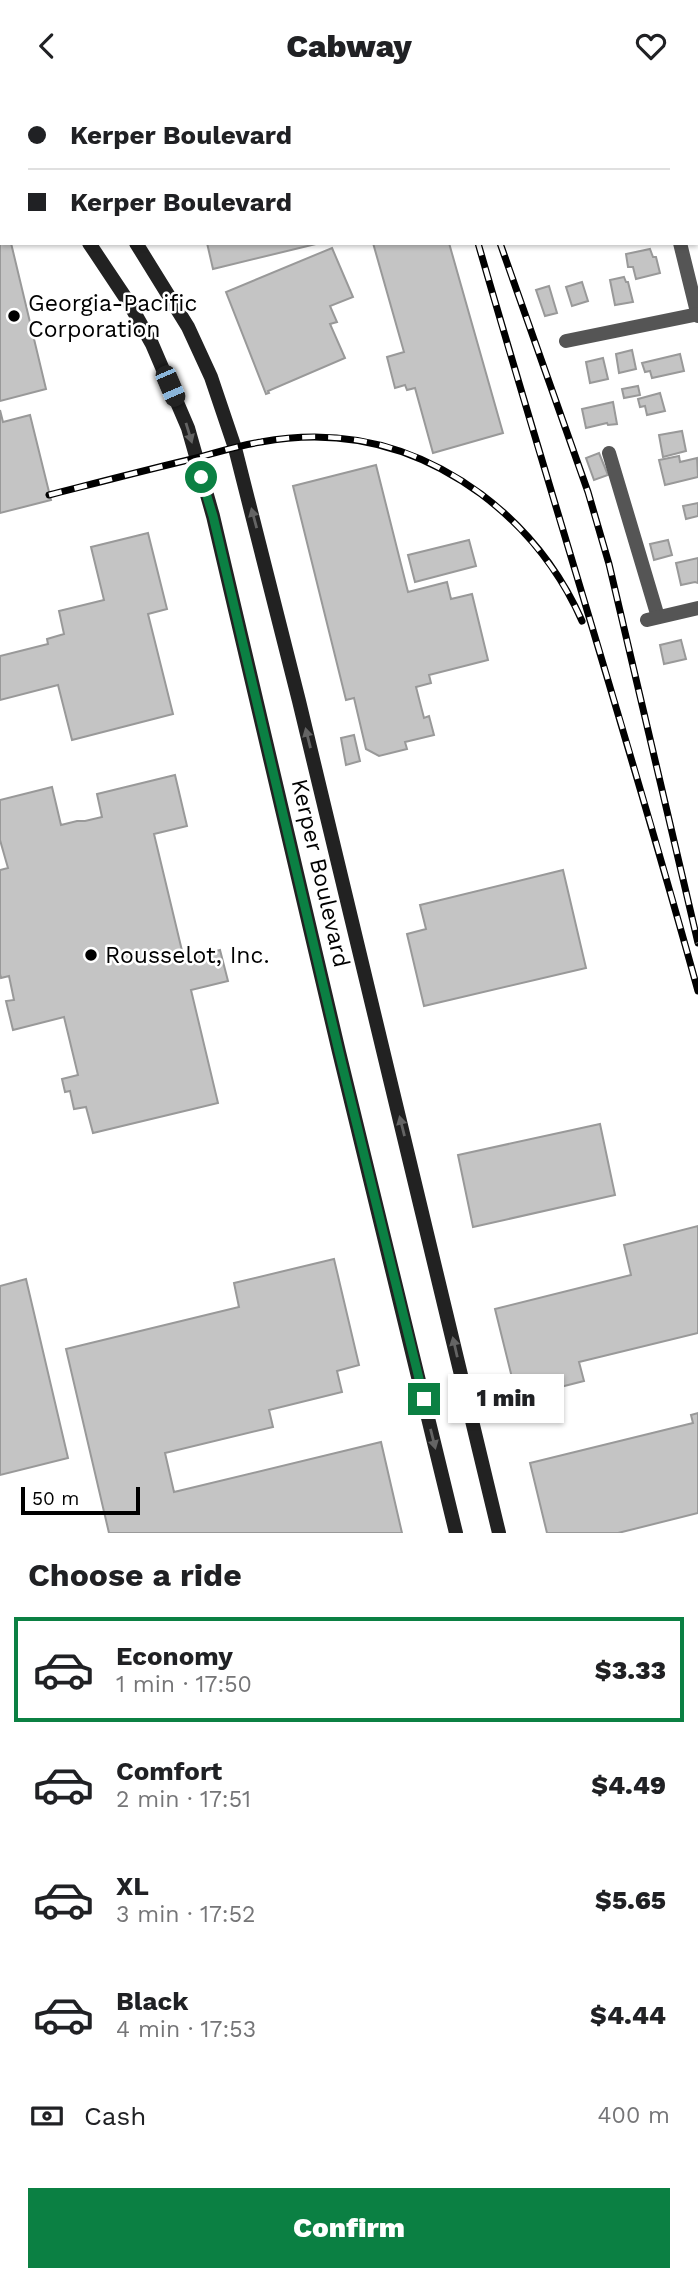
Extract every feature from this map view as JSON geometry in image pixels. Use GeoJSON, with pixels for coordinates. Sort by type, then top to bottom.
{"type":"FeatureCollection","features":[{"type":"Feature","properties":{"kind":"street","name":"Kerper Boulevard"},"geometry":{"type":"LineString","coordinates":[[90,245],[152,344],[188,428],[213,516],[456,1533]]}},
{"type":"Feature","properties":{"kind":"street","name":"Kerper Boulevard"},"geometry":{"type":"LineString","coordinates":[[137,245],[188,327],[211,377],[235,448],[299,701],[499,1533]]}},
{"type":"Feature","properties":{"kind":"street"},"geometry":{"type":"LineString","coordinates":[[566,341],[698,314],[681,245]]}},
{"type":"Feature","properties":{"kind":"street"},"geometry":{"type":"LineString","coordinates":[[609,453],[652,619],[698,608]]}},
{"type":"Feature","properties":{"kind":"building","name":"Georgia-Pacific Corporation"},"geometry":{"type":"Polygon","coordinates":[[[0,245],[11,245],[46,389],[0,401],[0,245]]]}},
{"type":"Feature","properties":{"kind":"building"},"geometry":{"type":"Polygon","coordinates":[[[207,245],[312,245],[213,269],[207,245]]]}},
{"type":"Feature","properties":{"kind":"building"},"geometry":{"type":"Polygon","coordinates":[[[374,245],[450,245],[503,433],[433,453],[415,388],[407,390],[405,385],[395,388],[387,357],[404,352],[374,245]]]}},
{"type":"Feature","properties":{"kind":"building"},"geometry":{"type":"Polygon","coordinates":[[[332,248],[353,297],[330,306],[337,322],[330,324],[345,358],[266,394],[226,292],[332,248]]]}},
{"type":"Feature","properties":{"kind":"building"},"geometry":{"type":"Polygon","coordinates":[[[650,249],[653,257],[656,257],[660,273],[636,279],[633,267],[628,267],[626,254],[650,249]]]}},
{"type":"Feature","properties":{"kind":"building"},"geometry":{"type":"Polygon","coordinates":[[[624,277],[633,302],[615,305],[610,280],[624,277]]]}},
{"type":"Feature","properties":{"kind":"building"},"geometry":{"type":"Polygon","coordinates":[[[582,282],[588,301],[572,306],[566,287],[582,282]]]}},
{"type":"Feature","properties":{"kind":"building"},"geometry":{"type":"Polygon","coordinates":[[[549,286],[557,313],[545,316],[536,290],[549,286]]]}},
{"type":"Feature","properties":{"kind":"building"},"geometry":{"type":"Polygon","coordinates":[[[632,350],[636,369],[619,373],[616,354],[632,350]]]}},
{"type":"Feature","properties":{"kind":"building"},"geometry":{"type":"Polygon","coordinates":[[[680,354],[684,371],[652,378],[650,371],[645,372],[642,363],[680,354]]]}},
{"type":"Feature","properties":{"kind":"building"},"geometry":{"type":"Polygon","coordinates":[[[603,358],[608,379],[590,383],[586,362],[603,358]]]}},
{"type":"Feature","properties":{"kind":"building"},"geometry":{"type":"Polygon","coordinates":[[[638,386],[640,395],[624,398],[622,389],[638,386]]]}},
{"type":"Feature","properties":{"kind":"building"},"geometry":{"type":"Polygon","coordinates":[[[660,393],[665,411],[647,415],[645,406],[640,407],[638,399],[660,393]]]}},
{"type":"Feature","properties":{"kind":"building"},"geometry":{"type":"Polygon","coordinates":[[[613,402],[617,424],[607,423],[586,428],[582,409],[613,402]]]}},
{"type":"Feature","properties":{"kind":"building"},"geometry":{"type":"Polygon","coordinates":[[[0,410],[3,422],[30,415],[51,500],[0,513],[0,410]]]}},
{"type":"Feature","properties":{"kind":"building"},"geometry":{"type":"Polygon","coordinates":[[[682,431],[686,451],[663,457],[659,435],[682,431]]]}},
{"type":"Feature","properties":{"kind":"building"},"geometry":{"type":"Polygon","coordinates":[[[599,453],[608,475],[594,480],[586,458],[599,453]]]}},
{"type":"Feature","properties":{"kind":"building"},"geometry":{"type":"Polygon","coordinates":[[[679,456],[680,462],[697,458],[698,477],[665,485],[659,460],[679,456]]]}},
{"type":"Feature","properties":{"kind":"building"},"geometry":{"type":"Polygon","coordinates":[[[376,465],[408,592],[447,582],[451,599],[472,594],[488,660],[429,675],[431,683],[416,687],[424,718],[429,716],[434,735],[405,742],[407,749],[379,756],[366,749],[354,698],[346,700],[293,486],[376,465]]]}},
{"type":"Feature","properties":{"kind":"building"},"geometry":{"type":"Polygon","coordinates":[[[698,503],[698,516],[686,519],[683,506],[698,503]]]}},
{"type":"Feature","properties":{"kind":"building"},"geometry":{"type":"Polygon","coordinates":[[[148,533],[167,609],[148,614],[173,714],[72,740],[58,685],[0,700],[0,656],[48,644],[47,639],[64,634],[59,611],[104,600],[91,547],[148,533]]]}},
{"type":"Feature","properties":{"kind":"building"},"geometry":{"type":"Polygon","coordinates":[[[469,540],[476,566],[415,582],[408,555],[469,540]]]}},
{"type":"Feature","properties":{"kind":"building"},"geometry":{"type":"Polygon","coordinates":[[[668,540],[672,555],[654,560],[650,544],[668,540]]]}},
{"type":"Feature","properties":{"kind":"building"},"geometry":{"type":"Polygon","coordinates":[[[698,558],[698,583],[681,585],[676,563],[698,558]]]}},
{"type":"Feature","properties":{"kind":"building"},"geometry":{"type":"Polygon","coordinates":[[[681,640],[686,659],[664,664],[660,645],[681,640]]]}},
{"type":"Feature","properties":{"kind":"building"},"geometry":{"type":"Polygon","coordinates":[[[354,735],[360,761],[346,765],[341,738],[354,735]]]}},
{"type":"Feature","properties":{"kind":"building","name":"Rousselot, Inc."},"geometry":{"type":"Polygon","coordinates":[[[175,775],[187,826],[154,834],[184,959],[220,950],[228,981],[191,990],[218,1103],[93,1133],[86,1107],[74,1109],[70,1091],[65,1092],[62,1079],[78,1075],[64,1017],[13,1030],[6,1001],[14,1000],[9,976],[1,978],[0,974],[0,870],[8,868],[0,840],[0,800],[52,787],[61,825],[102,817],[97,794],[175,775]]]}},
{"type":"Feature","properties":{"kind":"building"},"geometry":{"type":"Polygon","coordinates":[[[563,870],[586,968],[424,1006],[407,934],[426,929],[420,905],[563,870]]]}},
{"type":"Feature","properties":{"kind":"building"},"geometry":{"type":"Polygon","coordinates":[[[600,1124],[615,1195],[473,1227],[458,1155],[600,1124]]]}},
{"type":"Feature","properties":{"kind":"building"},"geometry":{"type":"Polygon","coordinates":[[[698,1226],[698,1333],[579,1362],[584,1381],[517,1398],[495,1309],[631,1275],[624,1245],[698,1226]]]}},
{"type":"Feature","properties":{"kind":"building"},"geometry":{"type":"Polygon","coordinates":[[[334,1259],[359,1365],[337,1371],[342,1392],[269,1410],[273,1427],[165,1453],[174,1492],[381,1442],[402,1533],[109,1533],[66,1349],[239,1307],[234,1283],[334,1259]]]}},
{"type":"Feature","properties":{"kind":"building"},"geometry":{"type":"Polygon","coordinates":[[[26,1279],[68,1458],[0,1475],[0,1286],[26,1279]]]}},
{"type":"Feature","properties":{"kind":"building"},"geometry":{"type":"Polygon","coordinates":[[[698,1413],[698,1513],[618,1533],[547,1533],[530,1463],[693,1423],[691,1415],[698,1413]]]}},
{"type":"Feature","properties":{"kind":"railway"},"geometry":{"type":"LineString","coordinates":[[479,245],[698,991]]}},
{"type":"Feature","properties":{"kind":"railway"},"geometry":{"type":"LineString","coordinates":[[501,245],[588,492],[609,564],[698,943]]}},
{"type":"Feature","properties":{"kind":"railway"},"geometry":{"type":"LineString","coordinates":[[49,495],[261,442],[320,437],[376,444],[430,463],[456,477],[497,507],[540,551],[563,585],[582,621]]}},
{"type":"Feature","properties":{"kind":"place","name":"Georgia-Pacific Corporation"},"geometry":{"type":"Point","coordinates":[14,316]}},
{"type":"Feature","properties":{"kind":"place","name":"Rousselot, Inc."},"geometry":{"type":"Point","coordinates":[91,955]}},
{"type":"Feature","properties":{"kind":"route"},"geometry":{"type":"LineString","coordinates":[[201,477],[213,516],[424,1399]]}}]}
